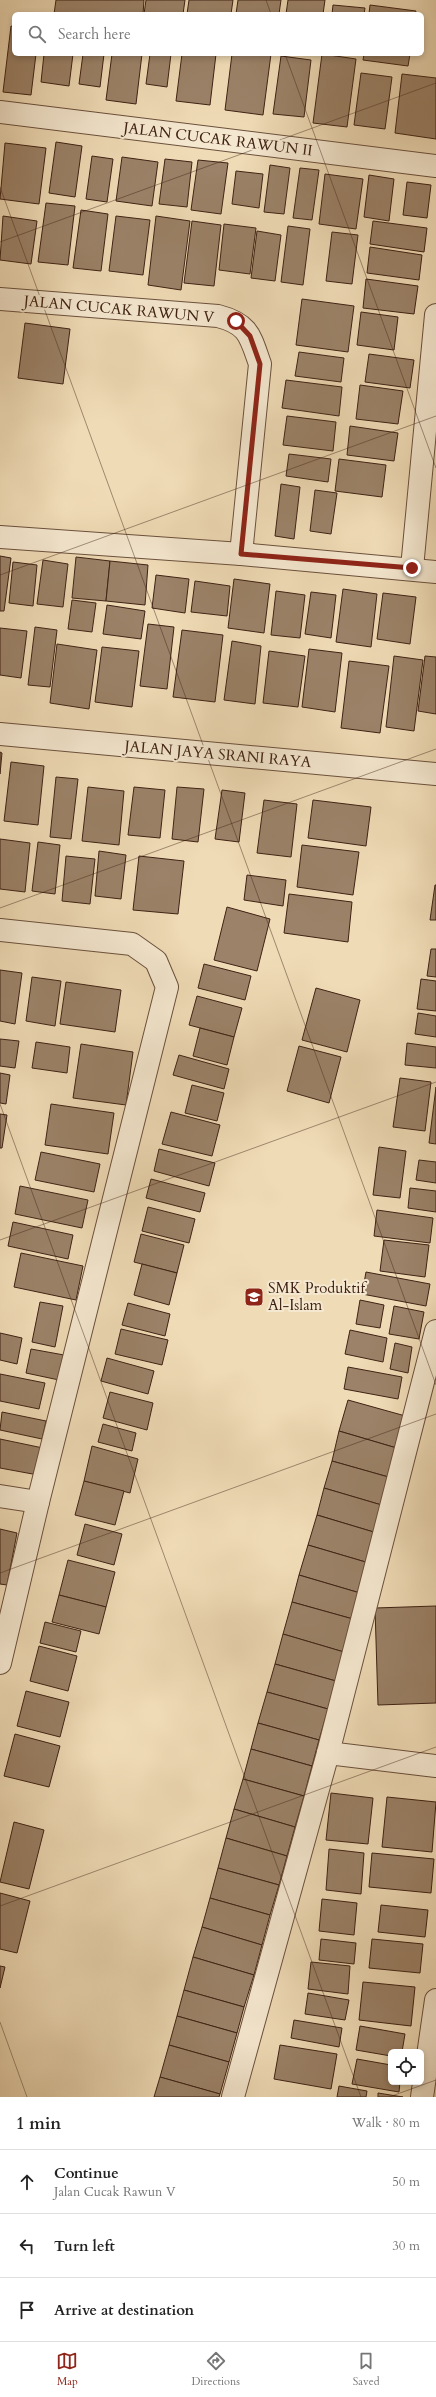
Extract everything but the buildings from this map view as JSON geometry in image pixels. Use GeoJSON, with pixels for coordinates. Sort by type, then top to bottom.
{"type":"FeatureCollection","features":[{"type":"Feature","properties":{"kind":"street","name":"JALAN CUCAK RAWUN II"},"geometry":{"type":"LineString","coordinates":[[0,112],[436,166]]}},
{"type":"Feature","properties":{"kind":"street","name":"JALAN CUCAK RAWUN V"},"geometry":{"type":"LineString","coordinates":[[0,299],[218,316],[236,321],[250,336],[260,364],[241,554]]}},
{"type":"Feature","properties":{"kind":"street"},"geometry":{"type":"LineString","coordinates":[[412,568],[436,315]]}},
{"type":"Feature","properties":{"kind":"street"},"geometry":{"type":"LineString","coordinates":[[0,537],[241,554],[412,568],[436,572]]}},
{"type":"Feature","properties":{"kind":"street","name":"JALAN JAYA SRANI RAYA"},"geometry":{"type":"LineString","coordinates":[[0,734],[436,774]]}},
{"type":"Feature","properties":{"kind":"street"},"geometry":{"type":"LineString","coordinates":[[0,930],[132,944],[156,961],[167,987],[38,1502],[0,1663]]}},
{"type":"Feature","properties":{"kind":"street"},"geometry":{"type":"LineString","coordinates":[[233,2097],[328,1753],[436,1331]]}},
{"type":"Feature","properties":{"kind":"street"},"geometry":{"type":"LineString","coordinates":[[0,1496],[38,1502]]}},
{"type":"Feature","properties":{"kind":"street"},"geometry":{"type":"LineString","coordinates":[[328,1753],[436,1766]]}},
{"type":"Feature","properties":{"kind":"street"},"geometry":{"type":"LineString","coordinates":[[422,2097],[436,2000]]}},
{"type":"Feature","properties":{"kind":"place","name":"SMK Produktif Al-Islam"},"geometry":{"type":"Point","coordinates":[254,1297]}},
{"type":"Feature","properties":{"kind":"route"},"geometry":{"type":"LineString","coordinates":[[236,321],[250,336],[260,364],[241,554],[412,568]]}}]}
